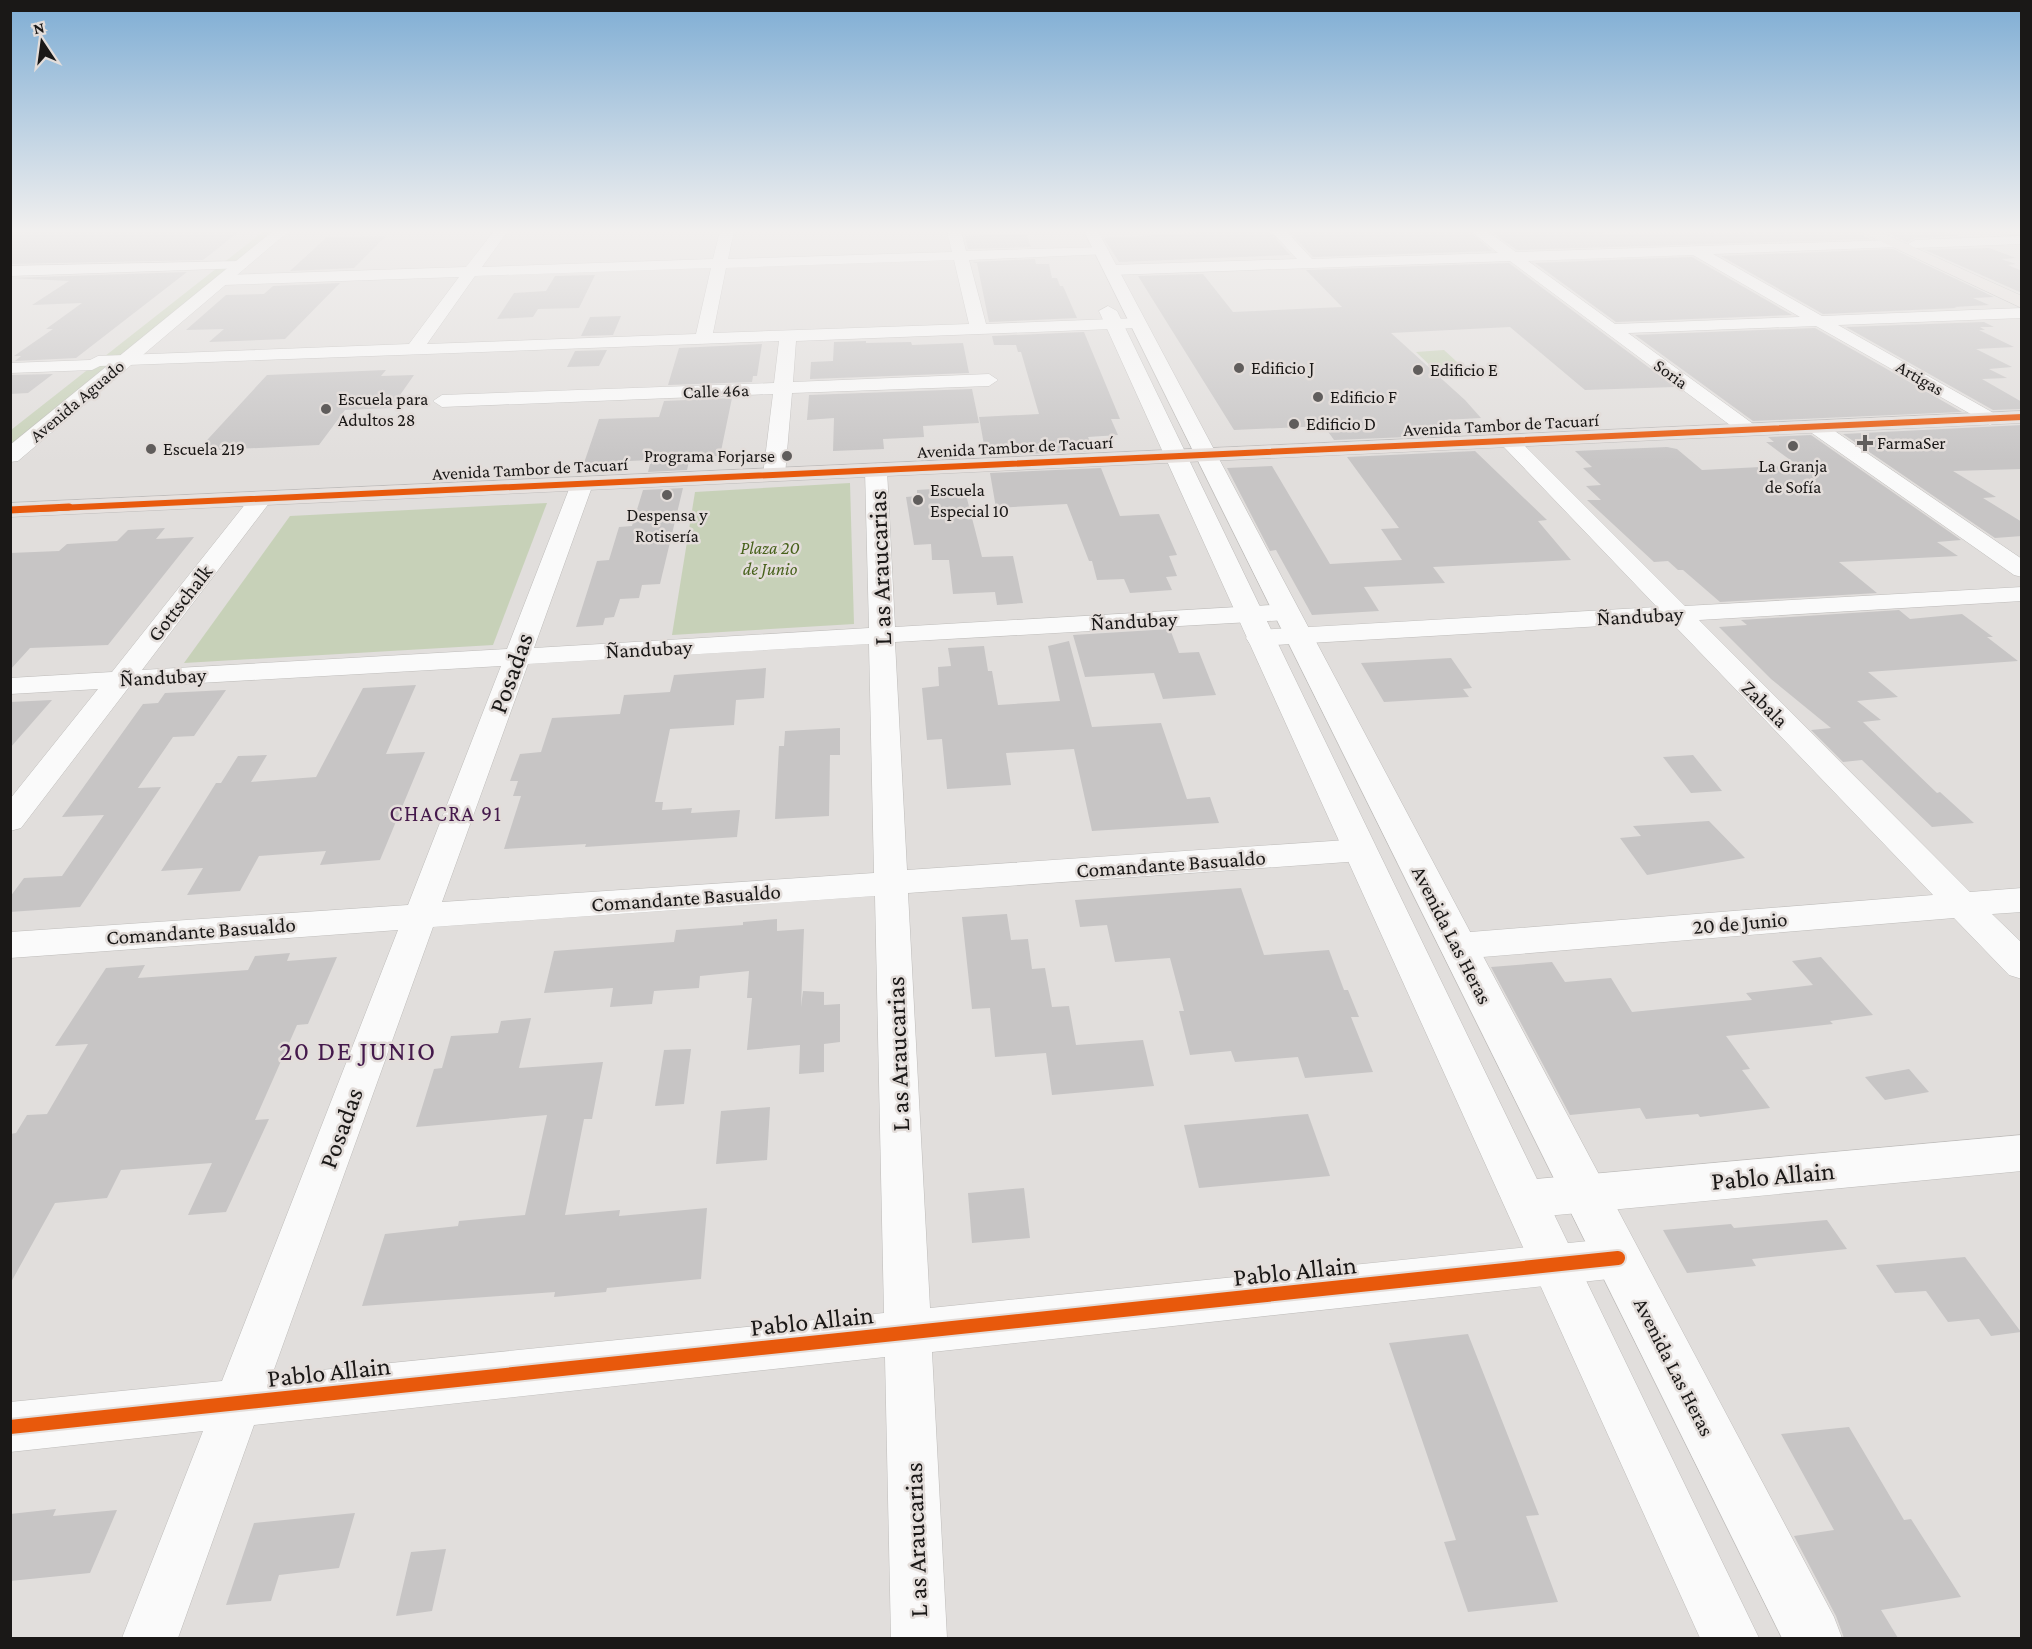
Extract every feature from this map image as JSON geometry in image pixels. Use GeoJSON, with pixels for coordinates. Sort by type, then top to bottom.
{"type":"FeatureCollection","features":[{"type":"Feature","properties":{"kind":"main road","name":"Avenida Aguado"},"geometry":{"type":"LineString","coordinates":[[65,387],[171,308]]}},
{"type":"Feature","properties":{"kind":"main road","name":"Avenida Aguado"},"geometry":{"type":"LineString","coordinates":[[10,456],[126,360],[182,308]]}},
{"type":"Feature","properties":{"kind":"main road","name":"Avenida Las Heras"},"geometry":{"type":"LineString","coordinates":[[1106,308],[1191,455]]}},
{"type":"Feature","properties":{"kind":"main road","name":"Avenida Las Heras"},"geometry":{"type":"LineString","coordinates":[[1131,308],[1191,455],[1273,625],[1458,946],[1813,1638]]}},
{"type":"Feature","properties":{"kind":"main road","name":"Avenida Tambor de Tacuarí"},"geometry":{"type":"LineString","coordinates":[[10,510],[2022,417]]}},
{"type":"Feature","properties":{"kind":"main road","name":"Avenida Las Heras"},"geometry":{"type":"LineString","coordinates":[[1273,625],[1361,850],[1730,1638]]}},
{"type":"Feature","properties":{"kind":"street"},"geometry":{"type":"LineString","coordinates":[[414,349],[444,308]]}},
{"type":"Feature","properties":{"kind":"street"},"geometry":{"type":"LineString","coordinates":[[703,339],[710,308]]}},
{"type":"Feature","properties":{"kind":"street"},"geometry":{"type":"LineString","coordinates":[[974,308],[979,329]]}},
{"type":"Feature","properties":{"kind":"street","name":"Soria"},"geometry":{"type":"LineString","coordinates":[[1581,308],[1749,430]]}},
{"type":"Feature","properties":{"kind":"street","name":"Artigas"},"geometry":{"type":"LineString","coordinates":[[1799,308],[1990,419]]}},
{"type":"Feature","properties":{"kind":"street"},"geometry":{"type":"LineString","coordinates":[[1610,329],[2022,313]]}},
{"type":"Feature","properties":{"kind":"street"},"geometry":{"type":"LineString","coordinates":[[10,368],[126,360],[1138,322]]}},
{"type":"Feature","properties":{"kind":"street"},"geometry":{"type":"LineString","coordinates":[[774,475],[788,336]]}},
{"type":"Feature","properties":{"kind":"street","name":"Calle 46a"},"geometry":{"type":"LineString","coordinates":[[442,401],[989,380]]}},
{"type":"Feature","properties":{"kind":"street"},"geometry":{"type":"LineString","coordinates":[[1815,427],[2022,570]]}},
{"type":"Feature","properties":{"kind":"street","name":"Zabala"},"geometry":{"type":"LineString","coordinates":[[1509,441],[2022,966]]}},
{"type":"Feature","properties":{"kind":"street","name":"L as Araucarias"},"geometry":{"type":"LineString","coordinates":[[876,470],[919,1638]]}},
{"type":"Feature","properties":{"kind":"street","name":"Posadas"},"geometry":{"type":"LineString","coordinates":[[150,1638],[582,483]]}},
{"type":"Feature","properties":{"kind":"street","name":"Gottschalk"},"geometry":{"type":"LineString","coordinates":[[10,821],[262,498]]}},
{"type":"Feature","properties":{"kind":"street","name":"Ñandubay"},"geometry":{"type":"LineString","coordinates":[[10,686],[883,636],[1676,614],[2022,594]]}},
{"type":"Feature","properties":{"kind":"street","name":"Comandante Basualdo"},"geometry":{"type":"LineString","coordinates":[[10,945],[1361,850]]}},
{"type":"Feature","properties":{"kind":"street","name":"20 de Junio"},"geometry":{"type":"LineString","coordinates":[[1458,946],[2022,900]]}},
{"type":"Feature","properties":{"kind":"street","name":"Pablo Allain"},"geometry":{"type":"LineString","coordinates":[[1525,1199],[2022,1153]]}},
{"type":"Feature","properties":{"kind":"street","name":"Pablo Allain"},"geometry":{"type":"LineString","coordinates":[[10,1426],[1618,1258]]}},
{"type":"Feature","properties":{"kind":"green space"},"geometry":{"type":"Polygon","coordinates":[[[166,308],[184,308],[11,450],[11,430],[166,308]]]}},
{"type":"Feature","properties":{"kind":"green space"},"geometry":{"type":"Polygon","coordinates":[[[1444,350],[1469,373],[1440,375],[1416,352],[1444,350]]]}},
{"type":"Feature","properties":{"kind":"green space","name":"Plaza 20 de Junio"},"geometry":{"type":"Polygon","coordinates":[[[850,483],[854,624],[672,635],[695,492],[850,483]]]}},
{"type":"Feature","properties":{"kind":"green space"},"geometry":{"type":"Polygon","coordinates":[[[547,503],[493,645],[184,663],[290,516],[547,503]]]}},
{"type":"Feature","properties":{"kind":"building"},"geometry":{"type":"Polygon","coordinates":[[[75,308],[141,308],[76,358],[15,361],[21,356],[14,356],[53,329],[46,329],[75,308]]]}},
{"type":"Feature","properties":{"kind":"building"},"geometry":{"type":"Polygon","coordinates":[[[211,308],[315,308],[285,339],[209,342],[224,329],[186,330],[211,308]]]}},
{"type":"Feature","properties":{"kind":"building"},"geometry":{"type":"Polygon","coordinates":[[[504,308],[579,308],[538,309],[533,317],[497,319],[504,308]]]}},
{"type":"Feature","properties":{"kind":"building"},"geometry":{"type":"Polygon","coordinates":[[[986,308],[1073,308],[1077,318],[989,322],[986,308]]]}},
{"type":"Feature","properties":{"kind":"building"},"geometry":{"type":"Polygon","coordinates":[[[1158,308],[1230,308],[1233,312],[1321,308],[1569,308],[1675,387],[1585,390],[1510,327],[1391,333],[1465,400],[1481,418],[1444,420],[1458,435],[1334,440],[1324,426],[1234,430],[1158,308]]]}},
{"type":"Feature","properties":{"kind":"building"},"geometry":{"type":"Polygon","coordinates":[[[1597,308],[1780,308],[1792,315],[1616,322],[1597,308]]]}},
{"type":"Feature","properties":{"kind":"building"},"geometry":{"type":"Polygon","coordinates":[[[1812,308],[1957,308],[1823,314],[1812,308]]]}},
{"type":"Feature","properties":{"kind":"building"},"geometry":{"type":"Polygon","coordinates":[[[621,316],[613,335],[581,336],[590,317],[621,316]]]}},
{"type":"Feature","properties":{"kind":"building"},"geometry":{"type":"Polygon","coordinates":[[[1984,322],[1994,327],[1980,327],[1985,330],[1979,330],[2014,347],[1976,349],[2012,367],[1989,369],[2007,378],[1982,379],[2022,402],[2022,409],[1993,410],[1846,327],[1984,322]]]}},
{"type":"Feature","properties":{"kind":"building"},"geometry":{"type":"Polygon","coordinates":[[[1815,328],[1962,412],[1753,421],[1635,335],[1815,328]]]}},
{"type":"Feature","properties":{"kind":"building"},"geometry":{"type":"Polygon","coordinates":[[[1084,332],[1120,419],[1111,419],[1118,435],[1088,437],[1094,451],[986,456],[979,417],[1039,414],[1021,352],[1018,352],[1016,345],[994,345],[992,336],[1084,332]]]}},
{"type":"Feature","properties":{"kind":"building"},"geometry":{"type":"Polygon","coordinates":[[[866,341],[866,343],[911,342],[912,345],[963,343],[969,373],[810,379],[811,362],[833,361],[834,342],[866,341]]]}},
{"type":"Feature","properties":{"kind":"building"},"geometry":{"type":"Polygon","coordinates":[[[762,344],[757,376],[753,376],[752,382],[668,385],[679,348],[762,344]]]}},
{"type":"Feature","properties":{"kind":"building"},"geometry":{"type":"Polygon","coordinates":[[[607,350],[599,366],[567,367],[575,351],[607,350]]]}},
{"type":"Feature","properties":{"kind":"building"},"geometry":{"type":"Polygon","coordinates":[[[386,370],[381,376],[414,375],[391,408],[345,410],[319,445],[197,451],[267,375],[386,370]]]}},
{"type":"Feature","properties":{"kind":"building"},"geometry":{"type":"Polygon","coordinates":[[[53,374],[28,393],[10,394],[10,375],[53,374]]]}},
{"type":"Feature","properties":{"kind":"building"},"geometry":{"type":"Polygon","coordinates":[[[972,389],[979,423],[923,426],[924,437],[883,439],[884,449],[833,451],[834,418],[807,420],[809,395],[972,389]]]}},
{"type":"Feature","properties":{"kind":"building"},"geometry":{"type":"Polygon","coordinates":[[[732,398],[720,456],[690,457],[687,470],[648,472],[651,460],[584,463],[599,419],[659,417],[664,401],[732,398]]]}},
{"type":"Feature","properties":{"kind":"building"},"geometry":{"type":"Polygon","coordinates":[[[2022,425],[2022,469],[1953,471],[1996,497],[1983,498],[2022,522],[2022,536],[1995,538],[1843,434],[2022,425]]]}},
{"type":"Feature","properties":{"kind":"building"},"geometry":{"type":"Polygon","coordinates":[[[1811,435],[1961,540],[1937,542],[1958,556],[1839,562],[1877,593],[1720,602],[1683,570],[1678,570],[1668,561],[1654,562],[1587,500],[1601,500],[1586,486],[1601,485],[1583,468],[1592,467],[1575,451],[1667,447],[1677,449],[1702,470],[1797,465],[1766,442],[1774,442],[1768,437],[1811,435]]]}},
{"type":"Feature","properties":{"kind":"building"},"geometry":{"type":"Polygon","coordinates":[[[1475,451],[1547,520],[1538,521],[1571,560],[1433,567],[1445,583],[1364,587],[1379,611],[1312,615],[1276,550],[1270,551],[1227,468],[1272,466],[1330,564],[1402,560],[1381,529],[1399,528],[1347,457],[1475,451]]]}},
{"type":"Feature","properties":{"kind":"building"},"geometry":{"type":"Polygon","coordinates":[[[1101,468],[1120,516],[1159,514],[1177,555],[1169,556],[1177,576],[1166,577],[1172,590],[1130,593],[1124,579],[1097,580],[1092,561],[1089,561],[1067,504],[996,508],[990,473],[1101,468]]]}},
{"type":"Feature","properties":{"kind":"building"},"geometry":{"type":"Polygon","coordinates":[[[964,487],[982,557],[1013,556],[1023,603],[997,605],[995,592],[953,594],[949,560],[932,560],[931,544],[914,545],[906,497],[917,496],[917,490],[964,487]]]}},
{"type":"Feature","properties":{"kind":"building"},"geometry":{"type":"Polygon","coordinates":[[[683,488],[660,584],[642,585],[639,598],[620,599],[614,617],[605,618],[603,625],[576,627],[597,561],[609,560],[619,527],[632,526],[643,490],[683,488]]]}},
{"type":"Feature","properties":{"kind":"building"},"geometry":{"type":"Polygon","coordinates":[[[165,528],[156,539],[194,537],[108,645],[30,648],[10,670],[10,553],[59,551],[67,544],[117,541],[128,530],[165,528]]]}},
{"type":"Feature","properties":{"kind":"building"},"geometry":{"type":"Polygon","coordinates":[[[1899,610],[1910,619],[1962,614],[1993,637],[1987,637],[2018,661],[1868,672],[1898,697],[1857,701],[1881,720],[1863,722],[1937,793],[1940,792],[1974,823],[1932,827],[1862,760],[1843,762],[1811,730],[1831,728],[1771,679],[1719,627],[1747,625],[1741,620],[1899,610]]]}},
{"type":"Feature","properties":{"kind":"building"},"geometry":{"type":"Polygon","coordinates":[[[1170,629],[1179,653],[1199,652],[1216,695],[1163,699],[1154,673],[1085,677],[1073,635],[1170,629]]]}},
{"type":"Feature","properties":{"kind":"building"},"geometry":{"type":"Polygon","coordinates":[[[1069,641],[1092,727],[1161,723],[1187,799],[1210,797],[1219,823],[1092,831],[1074,749],[1006,753],[1011,785],[947,789],[942,739],[927,740],[922,688],[939,686],[938,667],[951,666],[948,648],[984,646],[988,671],[992,671],[998,705],[1060,701],[1048,646],[1069,641]]]}},
{"type":"Feature","properties":{"kind":"building"},"geometry":{"type":"Polygon","coordinates":[[[1451,658],[1472,688],[1463,689],[1469,697],[1384,702],[1361,663],[1451,658]]]}},
{"type":"Feature","properties":{"kind":"building"},"geometry":{"type":"Polygon","coordinates":[[[766,668],[764,698],[736,700],[734,725],[670,729],[655,802],[663,802],[662,810],[692,808],[691,813],[740,810],[737,837],[585,847],[586,844],[504,849],[521,796],[513,796],[518,781],[510,781],[520,754],[541,752],[552,718],[620,714],[624,695],[670,692],[674,675],[766,668]]]}},
{"type":"Feature","properties":{"kind":"building"},"geometry":{"type":"Polygon","coordinates":[[[416,685],[386,754],[425,752],[380,860],[320,865],[326,851],[259,856],[240,891],[187,895],[203,868],[161,871],[216,783],[221,783],[238,756],[267,755],[251,782],[316,777],[363,688],[416,685]]]}},
{"type":"Feature","properties":{"kind":"building"},"geometry":{"type":"Polygon","coordinates":[[[226,690],[194,736],[173,737],[138,788],[161,787],[80,907],[10,912],[10,897],[24,878],[62,876],[104,815],[62,817],[143,704],[158,703],[165,693],[226,690]]]}},
{"type":"Feature","properties":{"kind":"building"},"geometry":{"type":"Polygon","coordinates":[[[52,700],[10,748],[10,702],[52,700]]]}},
{"type":"Feature","properties":{"kind":"building"},"geometry":{"type":"Polygon","coordinates":[[[840,728],[840,755],[830,755],[829,816],[775,819],[779,746],[784,746],[785,731],[840,728]]]}},
{"type":"Feature","properties":{"kind":"building"},"geometry":{"type":"Polygon","coordinates":[[[1693,755],[1722,791],[1691,793],[1663,757],[1693,755]]]}},
{"type":"Feature","properties":{"kind":"building"},"geometry":{"type":"Polygon","coordinates":[[[1709,821],[1745,858],[1647,875],[1620,838],[1641,836],[1633,826],[1709,821]]]}},
{"type":"Feature","properties":{"kind":"building"},"geometry":{"type":"Polygon","coordinates":[[[1241,888],[1264,955],[1329,950],[1344,990],[1348,990],[1359,1017],[1351,1017],[1373,1072],[1305,1078],[1298,1057],[1235,1062],[1231,1051],[1190,1055],[1179,1011],[1184,1011],[1170,958],[1115,962],[1107,925],[1080,927],[1075,900],[1241,888]]]}},
{"type":"Feature","properties":{"kind":"building"},"geometry":{"type":"Polygon","coordinates":[[[1007,914],[1011,940],[1028,939],[1032,969],[1045,968],[1052,1007],[1069,1006],[1076,1045],[1143,1040],[1154,1086],[1052,1095],[1046,1053],[995,1057],[990,1008],[972,1009],[962,917],[1007,914]]]}},
{"type":"Feature","properties":{"kind":"building"},"geometry":{"type":"Polygon","coordinates":[[[777,919],[777,931],[804,929],[801,1007],[803,991],[824,992],[824,1005],[840,1004],[840,1042],[824,1044],[824,1072],[799,1074],[800,1045],[747,1050],[752,998],[747,998],[749,971],[700,976],[699,988],[654,991],[652,1004],[610,1007],[613,988],[544,993],[554,951],[674,942],[676,930],[743,925],[743,922],[777,919]]]}},
{"type":"Feature","properties":{"kind":"building"},"geometry":{"type":"Polygon","coordinates":[[[290,953],[287,961],[337,957],[308,1024],[297,1025],[255,1120],[269,1119],[226,1212],[188,1215],[212,1163],[121,1170],[107,1198],[55,1203],[10,1284],[10,1134],[16,1133],[27,1115],[47,1114],[88,1044],[55,1046],[106,968],[145,965],[138,978],[248,970],[255,956],[290,953]]]}},
{"type":"Feature","properties":{"kind":"building"},"geometry":{"type":"Polygon","coordinates":[[[1821,957],[1873,1015],[1830,1021],[1833,1024],[1726,1036],[1750,1069],[1742,1070],[1770,1108],[1700,1117],[1698,1114],[1646,1119],[1640,1108],[1570,1115],[1491,967],[1552,962],[1565,982],[1611,978],[1632,1012],[1752,1000],[1746,993],[1813,985],[1792,961],[1821,957]]]}},
{"type":"Feature","properties":{"kind":"building"},"geometry":{"type":"Polygon","coordinates":[[[531,1018],[519,1068],[603,1062],[592,1119],[584,1119],[565,1215],[620,1210],[619,1216],[707,1208],[701,1279],[607,1288],[606,1292],[554,1297],[555,1292],[362,1306],[385,1234],[458,1226],[459,1221],[525,1215],[547,1115],[416,1127],[434,1069],[442,1068],[451,1036],[498,1033],[501,1021],[531,1018]]]}},
{"type":"Feature","properties":{"kind":"building"},"geometry":{"type":"Polygon","coordinates":[[[691,1049],[684,1104],[655,1106],[664,1050],[691,1049]]]}},
{"type":"Feature","properties":{"kind":"building"},"geometry":{"type":"Polygon","coordinates":[[[1909,1069],[1929,1092],[1885,1100],[1865,1077],[1909,1069]]]}},
{"type":"Feature","properties":{"kind":"building"},"geometry":{"type":"Polygon","coordinates":[[[770,1107],[767,1160],[716,1164],[721,1111],[770,1107]]]}},
{"type":"Feature","properties":{"kind":"building"},"geometry":{"type":"Polygon","coordinates":[[[1308,1114],[1330,1176],[1199,1188],[1184,1125],[1308,1114]]]}},
{"type":"Feature","properties":{"kind":"building"},"geometry":{"type":"Polygon","coordinates":[[[1024,1188],[1030,1238],[972,1243],[968,1193],[1024,1188]]]}},
{"type":"Feature","properties":{"kind":"building"},"geometry":{"type":"Polygon","coordinates":[[[1827,1220],[1847,1249],[1752,1259],[1756,1266],[1687,1273],[1663,1230],[1731,1224],[1734,1228],[1827,1220]]]}},
{"type":"Feature","properties":{"kind":"building"},"geometry":{"type":"Polygon","coordinates":[[[1965,1257],[2021,1332],[1991,1336],[1979,1319],[1948,1322],[1926,1291],[1895,1293],[1876,1265],[1965,1257]]]}},
{"type":"Feature","properties":{"kind":"building"},"geometry":{"type":"Polygon","coordinates":[[[1468,1334],[1539,1515],[1526,1516],[1558,1602],[1468,1612],[1444,1542],[1456,1540],[1389,1343],[1468,1334]]]}},
{"type":"Feature","properties":{"kind":"building"},"geometry":{"type":"Polygon","coordinates":[[[1849,1427],[1904,1520],[1911,1519],[1961,1597],[1881,1610],[1898,1638],[1844,1638],[1836,1616],[1794,1536],[1834,1530],[1781,1434],[1849,1427]]]}},
{"type":"Feature","properties":{"kind":"building"},"geometry":{"type":"Polygon","coordinates":[[[56,1509],[53,1516],[117,1510],[90,1573],[10,1581],[10,1514],[56,1509]]]}},
{"type":"Feature","properties":{"kind":"building"},"geometry":{"type":"Polygon","coordinates":[[[355,1513],[339,1568],[279,1575],[271,1601],[226,1605],[254,1523],[355,1513]]]}},
{"type":"Feature","properties":{"kind":"building"},"geometry":{"type":"Polygon","coordinates":[[[446,1549],[432,1611],[396,1616],[411,1552],[446,1549]]]}},
{"type":"Feature","properties":{"kind":"cycle path"},"geometry":{"type":"LineString","coordinates":[[10,510],[2022,417]]}},
{"type":"Feature","properties":{"kind":"cycle path"},"geometry":{"type":"LineString","coordinates":[[10,1427],[1618,1258]]}},
{"type":"Feature","properties":{"kind":"place","name":"Edificio J"},"geometry":{"type":"Point","coordinates":[1239,368]}},
{"type":"Feature","properties":{"kind":"place","name":"Edificio E"},"geometry":{"type":"Point","coordinates":[1418,370]}},
{"type":"Feature","properties":{"kind":"place","name":"Edificio F"},"geometry":{"type":"Point","coordinates":[1318,397]}},
{"type":"Feature","properties":{"kind":"place","name":"Escuela para Adultos 28"},"geometry":{"type":"Point","coordinates":[326,409]}},
{"type":"Feature","properties":{"kind":"place","name":"Edificio D"},"geometry":{"type":"Point","coordinates":[1294,424]}},
{"type":"Feature","properties":{"kind":"place","name":"FarmaSer"},"geometry":{"type":"Point","coordinates":[1865,443]}},
{"type":"Feature","properties":{"kind":"place","name":"La Granja de Sofía"},"geometry":{"type":"Point","coordinates":[1793,446]}},
{"type":"Feature","properties":{"kind":"place","name":"Escuela 219"},"geometry":{"type":"Point","coordinates":[151,449]}},
{"type":"Feature","properties":{"kind":"place","name":"Programa Forjarse"},"geometry":{"type":"Point","coordinates":[787,456]}},
{"type":"Feature","properties":{"kind":"place","name":"Despensa y Rotisería"},"geometry":{"type":"Point","coordinates":[667,495]}},
{"type":"Feature","properties":{"kind":"place","name":"Escuela Especial 10"},"geometry":{"type":"Point","coordinates":[918,500]}},
{"type":"Feature","properties":{"kind":"district","name":"CHACRA 91"},"geometry":{"type":"Point","coordinates":[446,813]}},
{"type":"Feature","properties":{"kind":"district","name":"20 DE JUNIO"},"geometry":{"type":"Point","coordinates":[358,1051]}}]}
